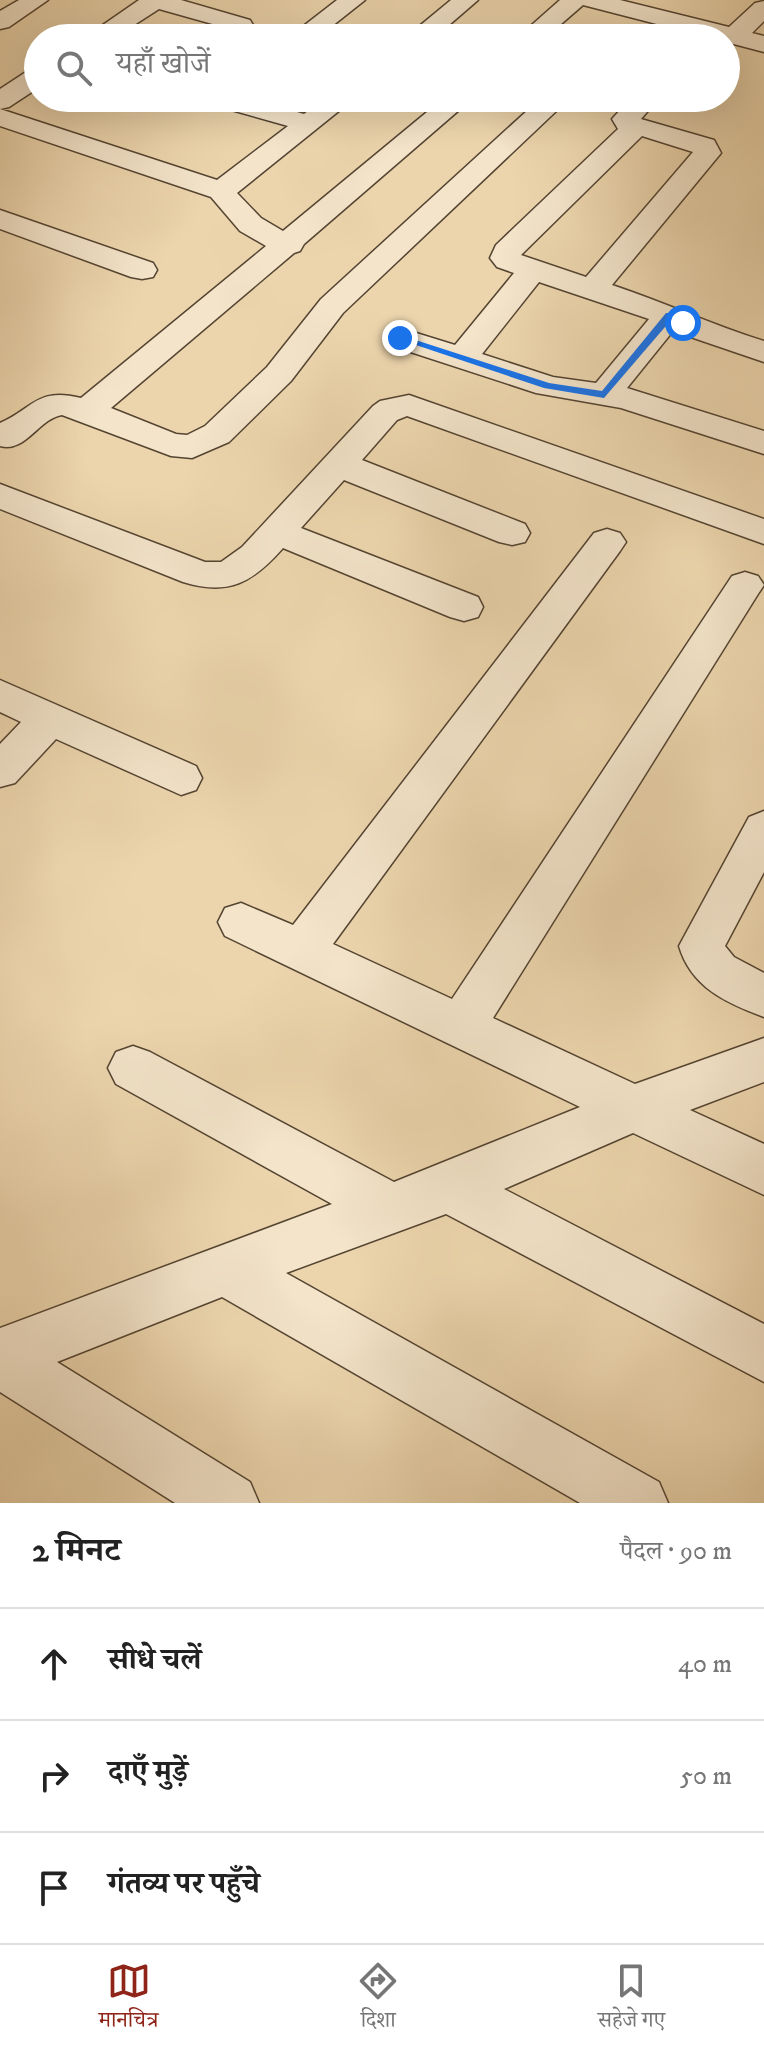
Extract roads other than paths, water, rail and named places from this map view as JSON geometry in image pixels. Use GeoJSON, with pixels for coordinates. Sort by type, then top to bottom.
{"type":"FeatureCollection","features":[{"type":"Feature","properties":{"kind":"street"},"geometry":{"type":"LineString","coordinates":[[0,22],[36,0]]}},
{"type":"Feature","properties":{"kind":"street"},"geometry":{"type":"LineString","coordinates":[[118,24],[155,0],[238,24]]}},
{"type":"Feature","properties":{"kind":"street"},"geometry":{"type":"LineString","coordinates":[[320,24],[353,0]]}},
{"type":"Feature","properties":{"kind":"street"},"geometry":{"type":"LineString","coordinates":[[436,24],[466,0]]}},
{"type":"Feature","properties":{"kind":"street"},"geometry":{"type":"LineString","coordinates":[[547,24],[575,0]]}},
{"type":"Feature","properties":{"kind":"street"},"geometry":{"type":"LineString","coordinates":[[591,0],[652,10],[688,24]]}},
{"type":"Feature","properties":{"kind":"street"},"geometry":{"type":"LineString","coordinates":[[736,24],[764,8]]}},
{"type":"Feature","properties":{"kind":"street"},"geometry":{"type":"LineString","coordinates":[[740,40],[764,44]]}},
{"type":"Feature","properties":{"kind":"street"},"geometry":{"type":"LineString","coordinates":[[0,101],[24,85]]}},
{"type":"Feature","properties":{"kind":"street"},"geometry":{"type":"LineString","coordinates":[[268,112],[309,124]]}},
{"type":"Feature","properties":{"kind":"street"},"geometry":{"type":"LineString","coordinates":[[221,191],[324,112]]}},
{"type":"Feature","properties":{"kind":"street"},"geometry":{"type":"LineString","coordinates":[[87,411],[289,245],[444,112]]}},
{"type":"Feature","properties":{"kind":"street"},"geometry":{"type":"LineString","coordinates":[[2,438],[52,404],[69,404],[171,445],[192,447],[205,442],[279,374],[332,306],[542,112]]}},
{"type":"Feature","properties":{"kind":"street"},"geometry":{"type":"LineString","coordinates":[[593,289],[707,153],[700,145],[636,127],[626,119],[633,112]]}},
{"type":"Feature","properties":{"kind":"street"},"geometry":{"type":"LineString","coordinates":[[0,117],[221,191],[245,223],[289,245]]}},
{"type":"Feature","properties":{"kind":"street"},"geometry":{"type":"LineString","coordinates":[[636,127],[507,251],[505,258],[669,315],[696,330],[764,352]]}},
{"type":"Feature","properties":{"kind":"street"},"geometry":{"type":"LineString","coordinates":[[0,219],[142,270]]}},
{"type":"Feature","properties":{"kind":"street"},"geometry":{"type":"LineString","coordinates":[[462,357],[533,270]]}},
{"type":"Feature","properties":{"kind":"street"},"geometry":{"type":"LineString","coordinates":[[604,395],[669,315]]}},
{"type":"Feature","properties":{"kind":"street"},"geometry":{"type":"LineString","coordinates":[[400,338],[548,386],[626,398],[764,443]]}},
{"type":"Feature","properties":{"kind":"street"},"geometry":{"type":"LineString","coordinates":[[0,496],[211,577],[241,570],[385,413],[392,408],[409,405],[764,532]]}},
{"type":"Feature","properties":{"kind":"street"},"geometry":{"type":"LineString","coordinates":[[338,464],[512,533]]}},
{"type":"Feature","properties":{"kind":"street"},"geometry":{"type":"LineString","coordinates":[[277,532],[464,607]]}},
{"type":"Feature","properties":{"kind":"street"},"geometry":{"type":"LineString","coordinates":[[301,951],[607,542]]}},
{"type":"Feature","properties":{"kind":"street"},"geometry":{"type":"LineString","coordinates":[[461,1027],[745,585]]}},
{"type":"Feature","properties":{"kind":"street"},"geometry":{"type":"LineString","coordinates":[[0,695],[181,778]]}},
{"type":"Feature","properties":{"kind":"street"},"geometry":{"type":"LineString","coordinates":[[0,771],[51,718]]}},
{"type":"Feature","properties":{"kind":"street"},"geometry":{"type":"LineString","coordinates":[[764,829],[702,946],[711,965],[764,996]]}},
{"type":"Feature","properties":{"kind":"street"},"geometry":{"type":"LineString","coordinates":[[241,922],[764,1170]]}},
{"type":"Feature","properties":{"kind":"street"},"geometry":{"type":"LineString","coordinates":[[0,1358],[225,1269],[449,1188],[634,1108],[764,1060]]}},
{"type":"Feature","properties":{"kind":"street"},"geometry":{"type":"LineString","coordinates":[[133,1068],[392,1209]]}},
{"type":"Feature","properties":{"kind":"street"},"geometry":{"type":"LineString","coordinates":[[449,1188],[764,1354]]}},
{"type":"Feature","properties":{"kind":"street"},"geometry":{"type":"LineString","coordinates":[[225,1269],[638,1503]]}},
{"type":"Feature","properties":{"kind":"street"},"geometry":{"type":"LineString","coordinates":[[0,1358],[229,1503]]}}]}
